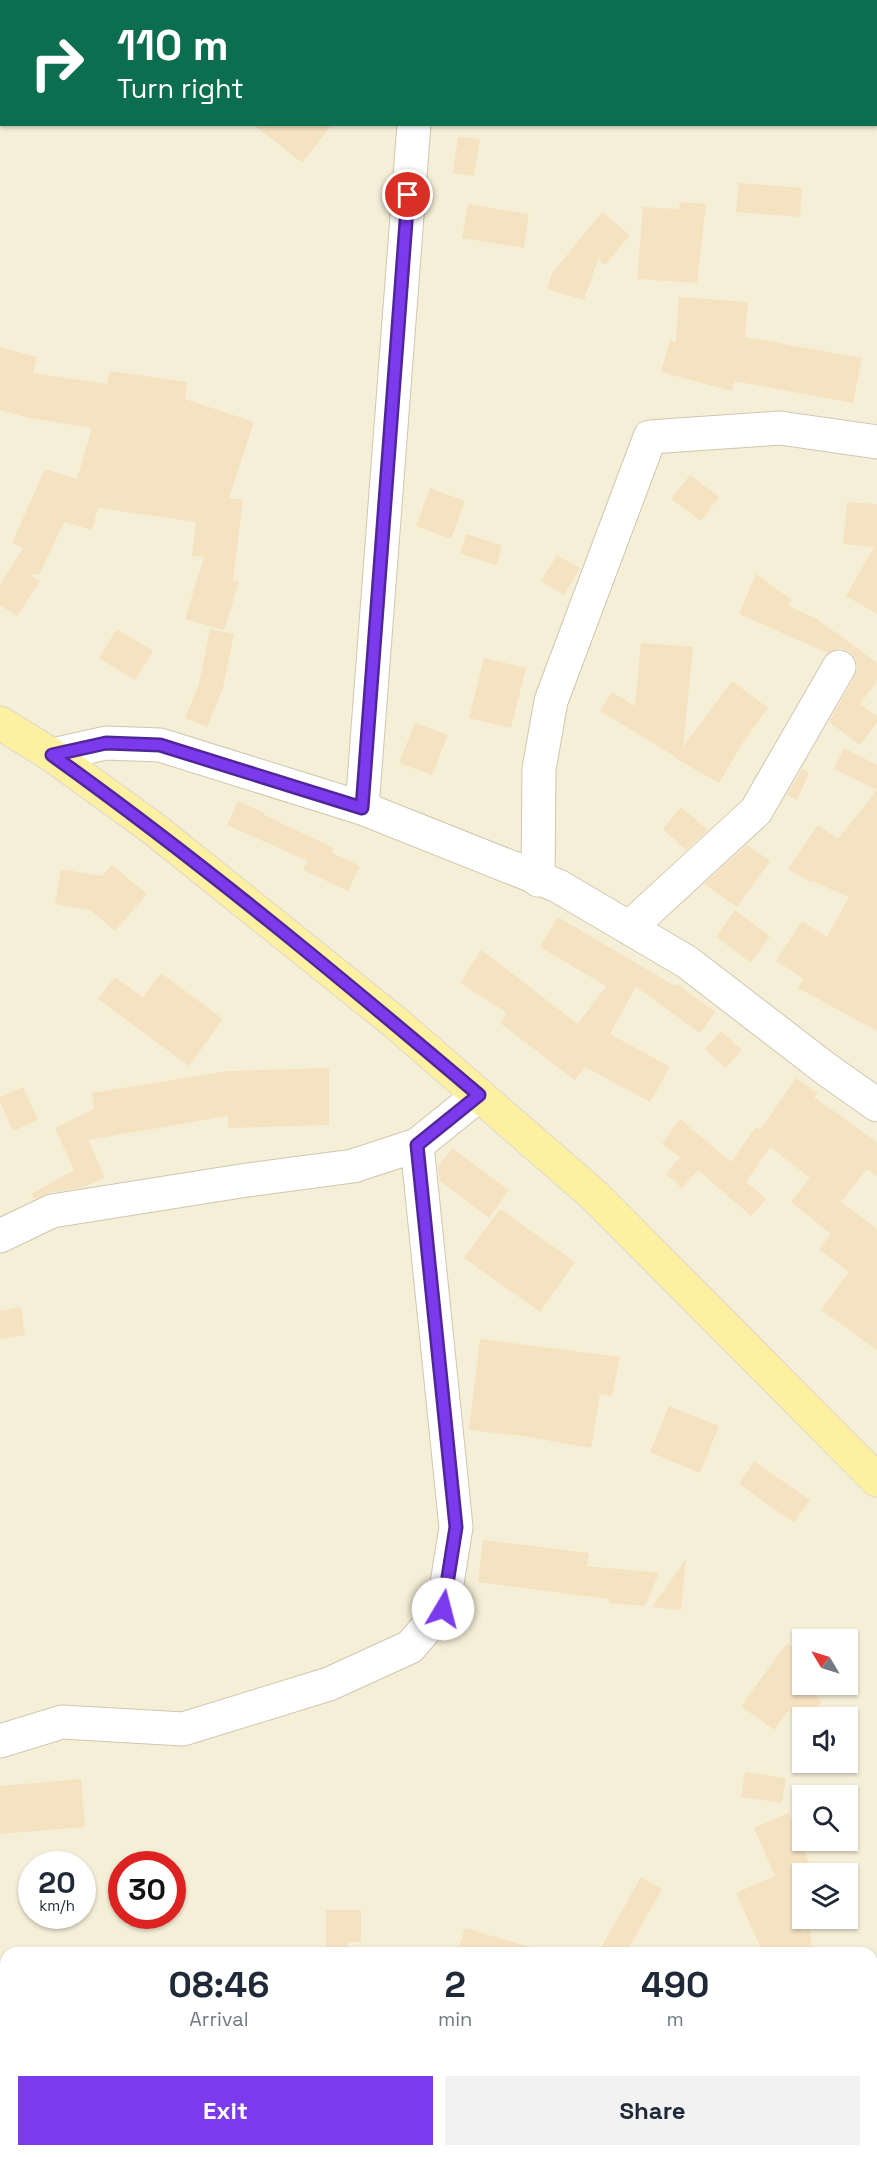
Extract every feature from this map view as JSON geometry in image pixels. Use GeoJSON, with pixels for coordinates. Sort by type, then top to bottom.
{"type":"FeatureCollection","features":[{"type":"Feature","properties":{"kind":"main road"},"geometry":{"type":"LineString","coordinates":[[0,723],[52,755],[154,829],[396,1023],[595,1196],[877,1480]]}},
{"type":"Feature","properties":{"kind":"street"},"geometry":{"type":"LineString","coordinates":[[362,808],[414,126]]}},
{"type":"Feature","properties":{"kind":"street"},"geometry":{"type":"LineString","coordinates":[[538,880],[539,769],[552,701],[650,436],[780,428],[877,442]]}},
{"type":"Feature","properties":{"kind":"street"},"geometry":{"type":"LineString","coordinates":[[629,928],[756,811],[839,667]]}},
{"type":"Feature","properties":{"kind":"street"},"geometry":{"type":"LineString","coordinates":[[52,755],[106,743],[160,745],[362,808],[538,880],[558,886],[687,963],[877,1105]]}},
{"type":"Feature","properties":{"kind":"street"},"geometry":{"type":"LineString","coordinates":[[0,1236],[52,1211],[352,1166],[417,1145],[479,1095]]}},
{"type":"Feature","properties":{"kind":"street"},"geometry":{"type":"LineString","coordinates":[[0,1741],[62,1722],[183,1728],[329,1684],[410,1647],[443,1609],[456,1527],[417,1145]]}},
{"type":"Feature","properties":{"kind":"shaded area"},"geometry":{"type":"Polygon","coordinates":[[[0,126],[877,126],[877,1947],[0,1947],[0,126]]]}},
{"type":"Feature","properties":{"kind":"building"},"geometry":{"type":"Polygon","coordinates":[[[256,126],[330,126],[302,163],[256,126]]]}},
{"type":"Feature","properties":{"kind":"building"},"geometry":{"type":"Polygon","coordinates":[[[458,137],[480,139],[474,176],[453,173],[458,137]]]}},
{"type":"Feature","properties":{"kind":"building"},"geometry":{"type":"Polygon","coordinates":[[[739,183],[802,188],[800,217],[736,212],[739,183]]]}},
{"type":"Feature","properties":{"kind":"building"},"geometry":{"type":"Polygon","coordinates":[[[680,202],[706,204],[697,283],[637,279],[643,207],[679,209],[680,202]]]}},
{"type":"Feature","properties":{"kind":"building"},"geometry":{"type":"Polygon","coordinates":[[[468,204],[529,214],[524,248],[462,238],[468,204]]]}},
{"type":"Feature","properties":{"kind":"building"},"geometry":{"type":"Polygon","coordinates":[[[602,212],[630,235],[605,265],[598,259],[584,300],[547,289],[552,273],[602,212]]]}},
{"type":"Feature","properties":{"kind":"building"},"geometry":{"type":"Polygon","coordinates":[[[679,297],[748,302],[745,337],[862,358],[853,403],[734,381],[732,391],[661,372],[670,340],[676,342],[679,297]]]}},
{"type":"Feature","properties":{"kind":"building"},"geometry":{"type":"Polygon","coordinates":[[[0,347],[37,357],[33,373],[107,384],[110,371],[187,382],[185,399],[254,422],[229,498],[243,500],[233,580],[239,582],[224,630],[185,619],[204,557],[192,556],[196,522],[98,508],[92,530],[64,522],[39,575],[33,574],[32,577],[40,581],[17,616],[0,605],[0,585],[23,548],[12,543],[45,469],[77,479],[92,428],[29,418],[0,410],[0,347]]]}},
{"type":"Feature","properties":{"kind":"building"},"geometry":{"type":"Polygon","coordinates":[[[690,475],[719,497],[701,521],[671,499],[690,475]]]}},
{"type":"Feature","properties":{"kind":"building"},"geometry":{"type":"Polygon","coordinates":[[[430,488],[465,501],[451,539],[416,526],[430,488]]]}},
{"type":"Feature","properties":{"kind":"building"},"geometry":{"type":"Polygon","coordinates":[[[847,502],[877,504],[877,614],[846,596],[874,547],[843,544],[847,502]]]}},
{"type":"Feature","properties":{"kind":"building"},"geometry":{"type":"Polygon","coordinates":[[[466,534],[502,545],[497,565],[460,554],[466,534]]]}},
{"type":"Feature","properties":{"kind":"building"},"geometry":{"type":"Polygon","coordinates":[[[557,555],[580,568],[564,595],[541,581],[557,555]]]}},
{"type":"Feature","properties":{"kind":"building"},"geometry":{"type":"Polygon","coordinates":[[[756,574],[792,600],[789,606],[817,619],[877,663],[877,681],[860,704],[877,716],[877,722],[860,745],[829,722],[855,676],[858,666],[855,657],[849,651],[840,648],[828,653],[739,614],[756,574]]]}},
{"type":"Feature","properties":{"kind":"building"},"geometry":{"type":"Polygon","coordinates":[[[117,629],[153,651],[135,680],[99,658],[117,629]]]}},
{"type":"Feature","properties":{"kind":"building"},"geometry":{"type":"Polygon","coordinates":[[[210,629],[234,634],[223,688],[207,727],[185,718],[199,684],[210,629]]]}},
{"type":"Feature","properties":{"kind":"building"},"geometry":{"type":"Polygon","coordinates":[[[641,643],[693,647],[683,747],[732,681],[768,708],[742,744],[719,783],[600,711],[612,692],[635,706],[641,643]]]}},
{"type":"Feature","properties":{"kind":"building"},"geometry":{"type":"Polygon","coordinates":[[[484,658],[526,668],[511,728],[469,718],[484,658]]]}},
{"type":"Feature","properties":{"kind":"building"},"geometry":{"type":"Polygon","coordinates":[[[415,723],[448,735],[432,775],[399,763],[415,723]]]}},
{"type":"Feature","properties":{"kind":"building"},"geometry":{"type":"Polygon","coordinates":[[[844,748],[877,765],[877,790],[834,769],[844,748]]]}},
{"type":"Feature","properties":{"kind":"building"},"geometry":{"type":"Polygon","coordinates":[[[802,769],[809,773],[797,800],[787,795],[802,769]]]}},
{"type":"Feature","properties":{"kind":"building"},"geometry":{"type":"Polygon","coordinates":[[[877,790],[877,1031],[798,988],[803,978],[776,961],[802,921],[827,937],[849,897],[812,881],[811,883],[788,869],[818,825],[838,839],[877,790]]]}},
{"type":"Feature","properties":{"kind":"building"},"geometry":{"type":"Polygon","coordinates":[[[238,801],[334,848],[332,853],[360,866],[348,891],[303,870],[308,861],[227,825],[238,801]]]}},
{"type":"Feature","properties":{"kind":"building"},"geometry":{"type":"Polygon","coordinates":[[[681,807],[708,830],[686,850],[663,829],[681,807]]]}},
{"type":"Feature","properties":{"kind":"building"},"geometry":{"type":"Polygon","coordinates":[[[747,845],[770,861],[737,907],[704,884],[747,845]]]}},
{"type":"Feature","properties":{"kind":"building"},"geometry":{"type":"Polygon","coordinates":[[[112,865],[147,894],[115,931],[90,910],[55,904],[61,869],[102,876],[112,865]]]}},
{"type":"Feature","properties":{"kind":"building"},"geometry":{"type":"Polygon","coordinates":[[[735,910],[770,936],[751,963],[716,937],[735,910]]]}},
{"type":"Feature","properties":{"kind":"building"},"geometry":{"type":"Polygon","coordinates":[[[558,917],[675,986],[677,984],[715,1012],[700,1033],[636,987],[610,1034],[670,1067],[650,1102],[585,1067],[575,1080],[500,1023],[507,1013],[460,983],[481,950],[578,1024],[606,986],[540,947],[558,917]]]}},
{"type":"Feature","properties":{"kind":"building"},"geometry":{"type":"Polygon","coordinates":[[[161,973],[223,1019],[189,1066],[98,999],[115,977],[143,997],[161,973]]]}},
{"type":"Feature","properties":{"kind":"building"},"geometry":{"type":"Polygon","coordinates":[[[721,1031],[742,1050],[725,1068],[705,1049],[721,1031]]]}},
{"type":"Feature","properties":{"kind":"building"},"geometry":{"type":"Polygon","coordinates":[[[329,1068],[329,1125],[228,1128],[228,1116],[88,1140],[105,1177],[84,1187],[49,1193],[34,1199],[31,1194],[74,1170],[55,1128],[94,1109],[92,1093],[227,1071],[329,1068]]]}},
{"type":"Feature","properties":{"kind":"building"},"geometry":{"type":"Polygon","coordinates":[[[796,1078],[817,1093],[814,1097],[877,1142],[877,1176],[867,1169],[841,1202],[877,1229],[877,1350],[821,1310],[849,1272],[819,1249],[831,1234],[791,1202],[810,1178],[770,1147],[746,1182],[766,1199],[751,1216],[698,1170],[682,1188],[666,1174],[680,1157],[662,1144],[680,1119],[731,1162],[756,1127],[760,1130],[796,1078]]]}},
{"type":"Feature","properties":{"kind":"building"},"geometry":{"type":"Polygon","coordinates":[[[23,1087],[38,1120],[13,1131],[0,1097],[23,1087]]]}},
{"type":"Feature","properties":{"kind":"building"},"geometry":{"type":"Polygon","coordinates":[[[452,1148],[509,1190],[489,1218],[440,1181],[438,1167],[452,1148]]]}},
{"type":"Feature","properties":{"kind":"building"},"geometry":{"type":"Polygon","coordinates":[[[500,1209],[575,1262],[540,1312],[464,1258],[500,1209]]]}},
{"type":"Feature","properties":{"kind":"building"},"geometry":{"type":"Polygon","coordinates":[[[21,1307],[25,1335],[0,1339],[0,1311],[21,1307]]]}},
{"type":"Feature","properties":{"kind":"building"},"geometry":{"type":"Polygon","coordinates":[[[480,1339],[620,1357],[612,1396],[600,1394],[591,1448],[523,1436],[469,1430],[480,1339]]]}},
{"type":"Feature","properties":{"kind":"building"},"geometry":{"type":"Polygon","coordinates":[[[669,1406],[719,1426],[700,1473],[650,1452],[669,1406]]]}},
{"type":"Feature","properties":{"kind":"building"},"geometry":{"type":"Polygon","coordinates":[[[754,1461],[810,1500],[794,1523],[739,1484],[754,1461]]]}},
{"type":"Feature","properties":{"kind":"building"},"geometry":{"type":"Polygon","coordinates":[[[483,1540],[589,1553],[587,1566],[659,1573],[645,1606],[609,1603],[609,1599],[478,1582],[483,1540]]]}},
{"type":"Feature","properties":{"kind":"building"},"geometry":{"type":"Polygon","coordinates":[[[686,1559],[681,1610],[652,1607],[686,1559]]]}},
{"type":"Feature","properties":{"kind":"building"},"geometry":{"type":"Polygon","coordinates":[[[787,1643],[792,1647],[792,1695],[817,1695],[822,1701],[817,1707],[792,1707],[792,1713],[789,1710],[774,1730],[741,1706],[787,1643]]]}},
{"type":"Feature","properties":{"kind":"building"},"geometry":{"type":"Polygon","coordinates":[[[745,1772],[786,1778],[782,1803],[741,1797],[745,1772]]]}},
{"type":"Feature","properties":{"kind":"building"},"geometry":{"type":"Polygon","coordinates":[[[81,1779],[85,1827],[0,1834],[0,1786],[81,1779]]]}},
{"type":"Feature","properties":{"kind":"building"},"geometry":{"type":"Polygon","coordinates":[[[788,1813],[792,1822],[792,1851],[804,1851],[809,1863],[792,1863],[792,1929],[810,1930],[811,1947],[760,1947],[736,1893],[775,1876],[754,1828],[788,1813]]]}},
{"type":"Feature","properties":{"kind":"building"},"geometry":{"type":"Polygon","coordinates":[[[641,1877],[662,1889],[629,1947],[601,1947],[641,1877]]]}},
{"type":"Feature","properties":{"kind":"building"},"geometry":{"type":"Polygon","coordinates":[[[326,1910],[361,1910],[361,1942],[348,1942],[348,1947],[326,1947],[326,1910]]]}},
{"type":"Feature","properties":{"kind":"building"},"geometry":{"type":"Polygon","coordinates":[[[465,1928],[530,1947],[459,1947],[465,1928]]]}},
{"type":"Feature","properties":{"kind":"route"},"geometry":{"type":"LineString","coordinates":[[408,195],[362,808],[160,745],[106,743],[52,755],[154,829],[396,1023],[479,1095],[417,1145],[456,1527],[443,1609]]}}]}
